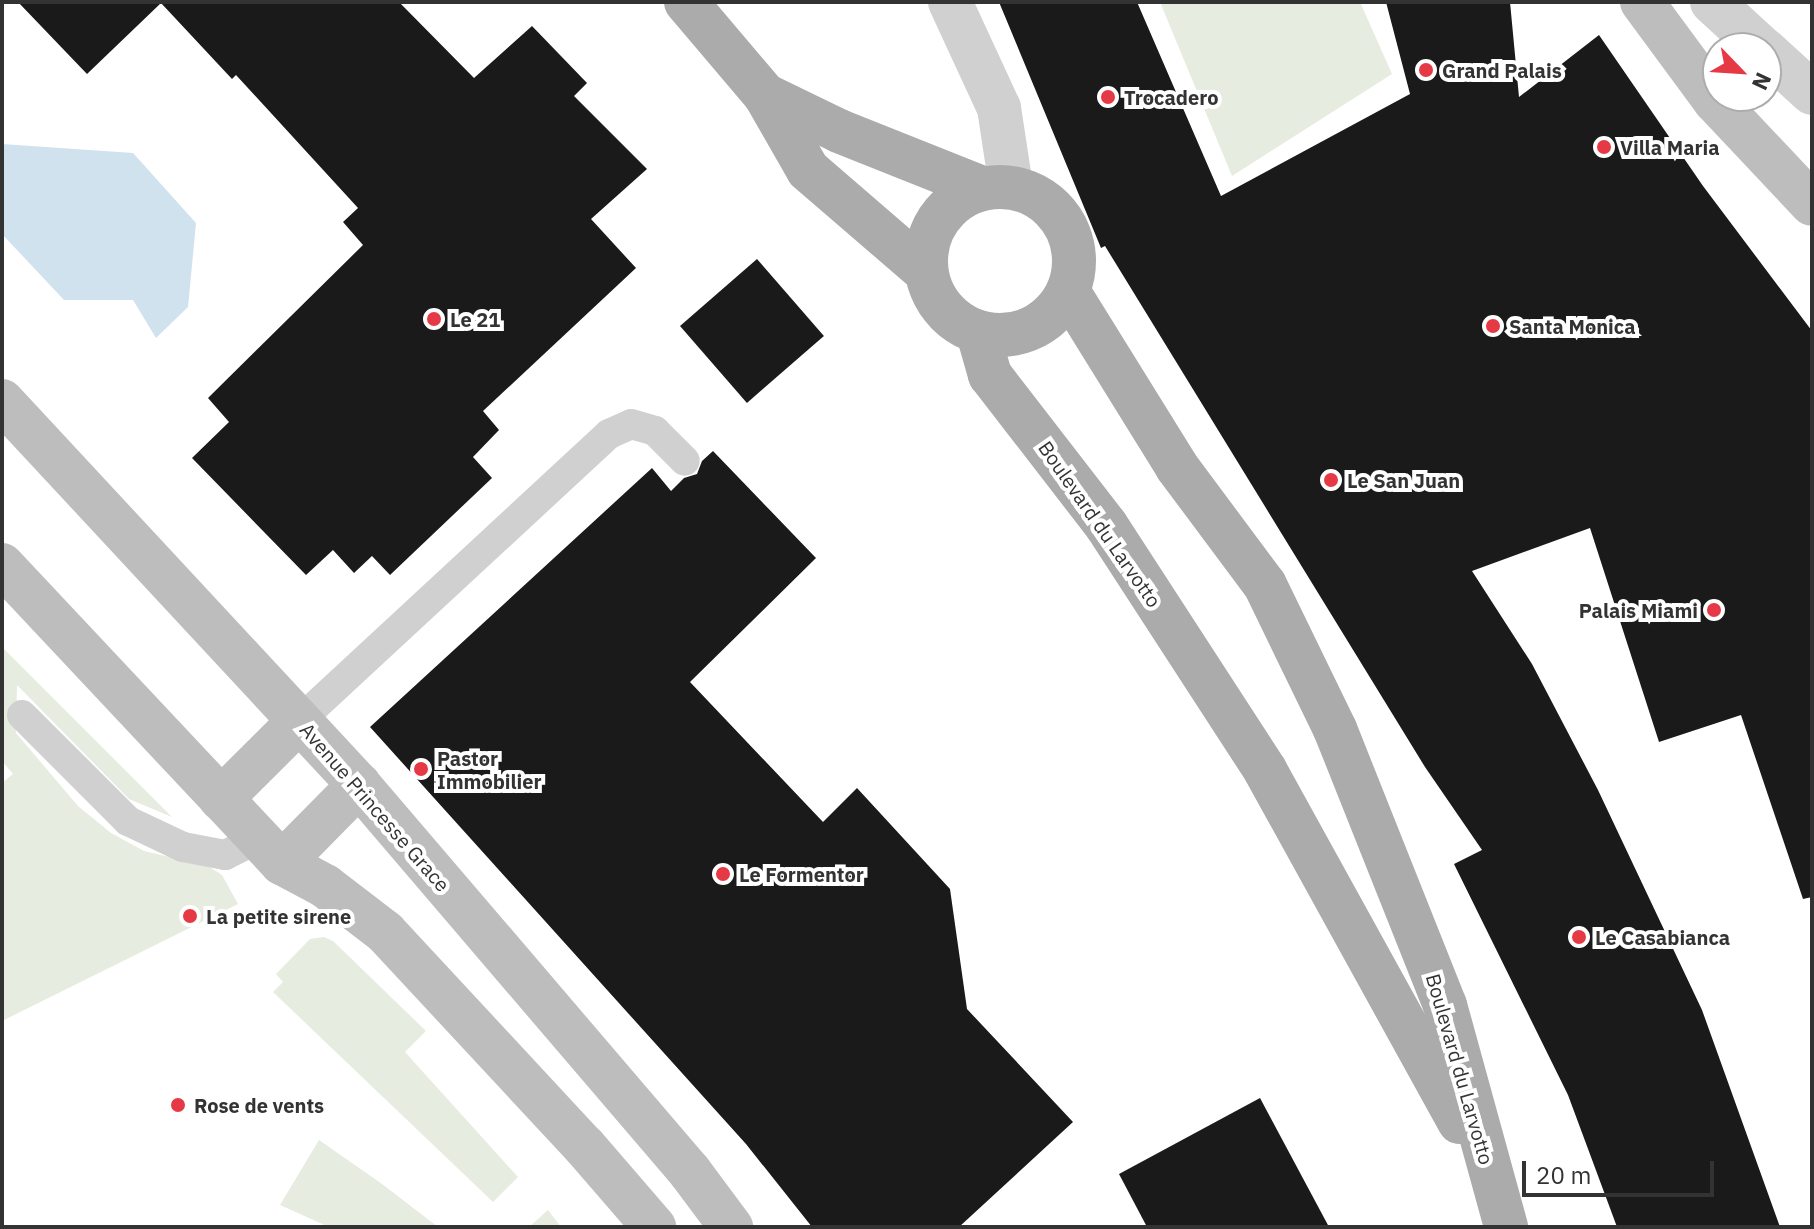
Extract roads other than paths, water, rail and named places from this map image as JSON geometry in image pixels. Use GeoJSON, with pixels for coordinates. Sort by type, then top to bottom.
{"type":"FeatureCollection","features":[{"type":"Feature","properties":{"kind":"main road"},"geometry":{"type":"LineString","coordinates":[[686,2],[765,95],[808,170],[926,272]]}},
{"type":"Feature","properties":{"kind":"main road"},"geometry":{"type":"LineString","coordinates":[[765,95],[839,131],[996,187],[1043,199],[1065,224],[1075,257],[1068,291],[1053,314],[1031,329],[1005,336],[978,333],[953,320],[935,299],[926,272],[927,245],[937,220],[956,199],[996,187]]}},
{"type":"Feature","properties":{"kind":"main road","name":"Boulevard du Larvotto"},"geometry":{"type":"LineString","coordinates":[[1068,291],[1177,467],[1265,585],[1335,729],[1445,1005],[1493,1183]]}},
{"type":"Feature","properties":{"kind":"main road","name":"Boulevard du Larvotto"},"geometry":{"type":"LineString","coordinates":[[978,333],[990,375],[1106,525],[1265,770],[1493,1183]]}},
{"type":"Feature","properties":{"kind":"main road"},"geometry":{"type":"LineString","coordinates":[[1493,1183],[1506,1227]]}},
{"type":"Feature","properties":{"kind":"street"},"geometry":{"type":"LineString","coordinates":[[950,2],[999,108],[996,187]]}},
{"type":"Feature","properties":{"kind":"street"},"geometry":{"type":"LineString","coordinates":[[1712,2],[1744,32]]}},
{"type":"Feature","properties":{"kind":"street"},"geometry":{"type":"LineString","coordinates":[[1643,4],[1715,101],[1812,204]]}},
{"type":"Feature","properties":{"kind":"street"},"geometry":{"type":"LineString","coordinates":[[1782,66],[1812,93]]}},
{"type":"Feature","properties":{"kind":"street","name":"Avenue Princesse Grace"},"geometry":{"type":"LineString","coordinates":[[2,401],[359,785],[690,1172],[731,1227]]}},
{"type":"Feature","properties":{"kind":"street"},"geometry":{"type":"LineString","coordinates":[[2,565],[270,851],[325,886],[385,932],[654,1227]]}},
{"type":"Feature","properties":{"kind":"street"},"geometry":{"type":"LineString","coordinates":[[221,799],[299,721]]}},
{"type":"Feature","properties":{"kind":"street"},"geometry":{"type":"LineString","coordinates":[[270,851],[359,785]]}},
{"type":"Feature","properties":{"kind":"lane"},"geometry":{"type":"LineString","coordinates":[[299,721],[609,434],[631,424],[655,431],[685,461]]}},
{"type":"Feature","properties":{"kind":"lane"},"geometry":{"type":"LineString","coordinates":[[22,715],[128,821],[183,847],[225,855],[270,851]]}},
{"type":"Feature","properties":{"kind":"water"},"geometry":{"type":"Polygon","coordinates":[[[2,144],[133,153],[196,223],[188,307],[156,338],[133,300],[64,300],[2,234],[2,144]]]}},
{"type":"Feature","properties":{"kind":"place","name":"Grand Palais"},"geometry":{"type":"Point","coordinates":[1426,70]}},
{"type":"Feature","properties":{"kind":"place","name":"Trocadero"},"geometry":{"type":"Point","coordinates":[1108,97]}},
{"type":"Feature","properties":{"kind":"place","name":"Villa Maria"},"geometry":{"type":"Point","coordinates":[1604,147]}},
{"type":"Feature","properties":{"kind":"place","name":"Le 21"},"geometry":{"type":"Point","coordinates":[434,319]}},
{"type":"Feature","properties":{"kind":"place","name":"Santa Monica"},"geometry":{"type":"Point","coordinates":[1493,326]}},
{"type":"Feature","properties":{"kind":"place","name":"Le San Juan"},"geometry":{"type":"Point","coordinates":[1331,480]}},
{"type":"Feature","properties":{"kind":"place","name":"Palais Miami"},"geometry":{"type":"Point","coordinates":[1714,610]}},
{"type":"Feature","properties":{"kind":"place","name":"Pastor Immobilier"},"geometry":{"type":"Point","coordinates":[421,769]}},
{"type":"Feature","properties":{"kind":"place","name":"Le Formentor"},"geometry":{"type":"Point","coordinates":[723,874]}},
{"type":"Feature","properties":{"kind":"place","name":"La petite sirene"},"geometry":{"type":"Point","coordinates":[190,916]}},
{"type":"Feature","properties":{"kind":"place","name":"Le Casabianca"},"geometry":{"type":"Point","coordinates":[1579,937]}},
{"type":"Feature","properties":{"kind":"place","name":"Rose de vents"},"geometry":{"type":"Point","coordinates":[178,1105]}}]}
